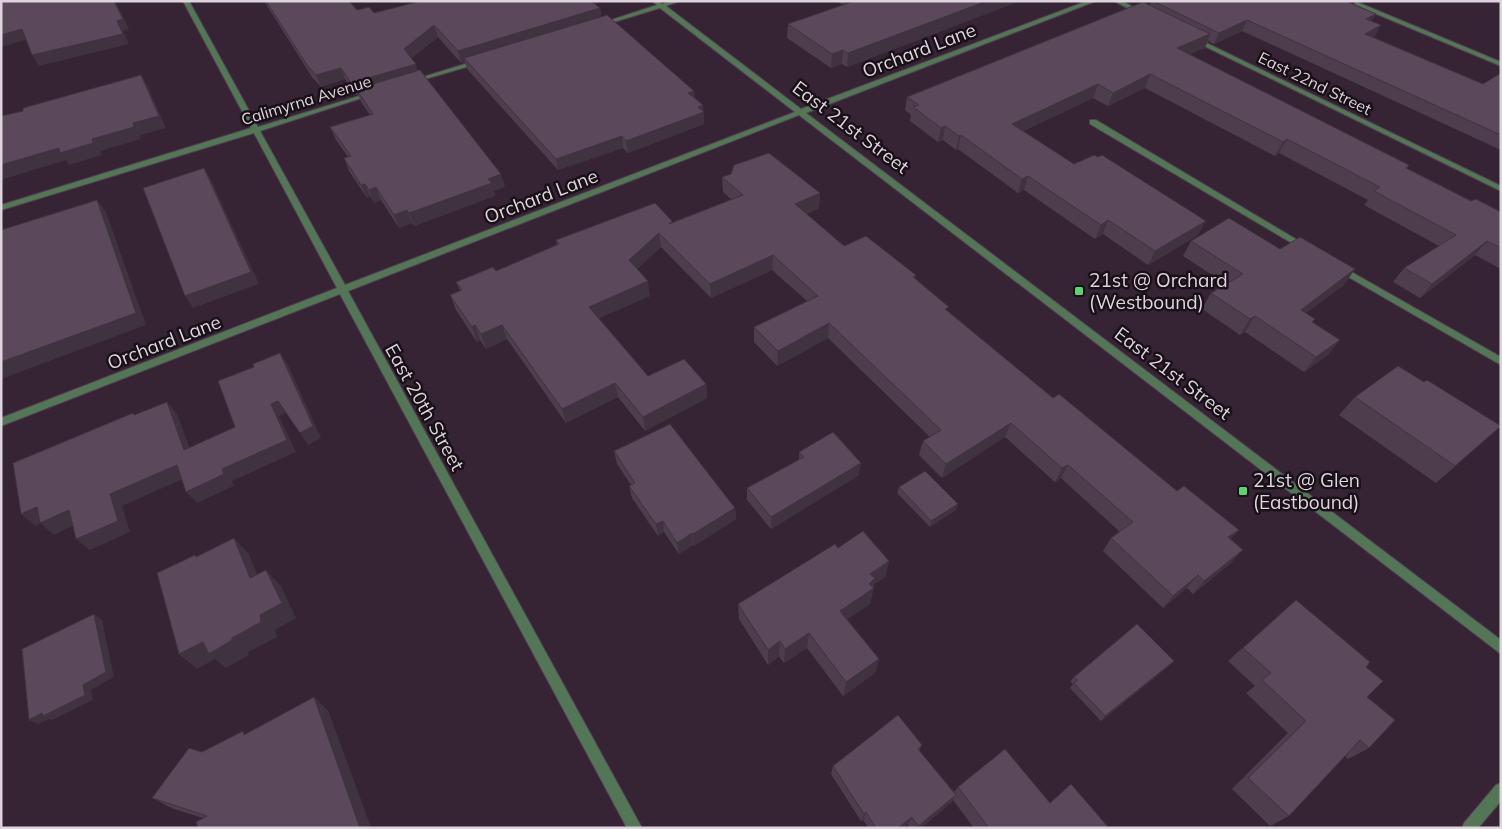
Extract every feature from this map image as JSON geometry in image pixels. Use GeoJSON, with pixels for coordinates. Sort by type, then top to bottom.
{"type":"FeatureCollection","features":[{"type":"Feature","properties":{"kind":"street","name":"East 20th Street"},"geometry":{"type":"LineString","coordinates":[[186,1],[635,828]]}},
{"type":"Feature","properties":{"kind":"street"},"geometry":{"type":"LineString","coordinates":[[596,26],[658,4],[677,1]]}},
{"type":"Feature","properties":{"kind":"street","name":"Orchard Lane"},"geometry":{"type":"LineString","coordinates":[[1,422],[1093,1]]}},
{"type":"Feature","properties":{"kind":"street"},"geometry":{"type":"LineString","coordinates":[[1117,1],[1152,19]]}},
{"type":"Feature","properties":{"kind":"street","name":"East 21st Street"},"geometry":{"type":"LineString","coordinates":[[658,4],[1501,648]]}},
{"type":"Feature","properties":{"kind":"street"},"geometry":{"type":"LineString","coordinates":[[1358,4],[1501,64]]}},
{"type":"Feature","properties":{"kind":"street","name":"East 22nd Street"},"geometry":{"type":"LineString","coordinates":[[1188,36],[1501,189]]}},
{"type":"Feature","properties":{"kind":"street"},"geometry":{"type":"LineString","coordinates":[[409,83],[484,60]]}},
{"type":"Feature","properties":{"kind":"street","name":"Calimyrna Avenue"},"geometry":{"type":"LineString","coordinates":[[1,208],[381,91]]}},
{"type":"Feature","properties":{"kind":"street"},"geometry":{"type":"LineString","coordinates":[[1093,122],[1314,252]]}},
{"type":"Feature","properties":{"kind":"street"},"geometry":{"type":"LineString","coordinates":[[1331,262],[1501,362]]}},
{"type":"Feature","properties":{"kind":"street"},"geometry":{"type":"LineString","coordinates":[[1469,828],[1501,790]]}},
{"type":"Feature","properties":{"kind":"building"},"geometry":{"type":"Polygon","coordinates":[[[1,1],[114,1],[123,19],[117,21],[123,34],[32,55],[22,29],[1,35],[1,1]]]}},
{"type":"Feature","properties":{"kind":"building"},"geometry":{"type":"Polygon","coordinates":[[[266,1],[349,1],[357,10],[369,7],[374,13],[421,1],[591,1],[600,8],[458,51],[434,25],[404,49],[416,64],[351,83],[341,68],[316,75],[307,65],[266,1]]]}},
{"type":"Feature","properties":{"kind":"building"},"geometry":{"type":"Polygon","coordinates":[[[854,1],[987,1],[848,53],[843,50],[832,54],[788,24],[854,1]]]}},
{"type":"Feature","properties":{"kind":"building"},"geometry":{"type":"Polygon","coordinates":[[[1153,1],[1346,1],[1376,14],[1366,19],[1381,25],[1365,34],[1483,84],[1501,73],[1501,135],[1247,20],[1219,33],[1153,1]]]}},
{"type":"Feature","properties":{"kind":"building"},"geometry":{"type":"Polygon","coordinates":[[[1143,2],[1210,34],[1177,48],[1409,165],[1406,168],[1471,201],[1476,199],[1501,212],[1501,248],[1487,241],[1432,284],[1404,268],[1456,235],[1374,191],[1380,187],[1287,139],[1283,142],[1150,74],[1113,93],[1098,84],[1012,124],[1074,164],[1094,155],[1098,157],[1102,155],[1206,221],[1155,251],[1108,220],[1101,225],[1028,176],[1022,179],[961,135],[959,136],[945,126],[941,128],[913,107],[919,105],[907,97],[1143,2]]]}},
{"type":"Feature","properties":{"kind":"building"},"geometry":{"type":"Polygon","coordinates":[[[607,15],[694,91],[688,93],[703,105],[698,107],[704,112],[626,141],[622,136],[556,159],[464,58],[607,15]]]}},
{"type":"Feature","properties":{"kind":"building"},"geometry":{"type":"Polygon","coordinates":[[[420,70],[501,174],[488,179],[492,183],[409,213],[407,210],[394,215],[376,187],[369,190],[365,184],[361,185],[344,158],[351,156],[330,127],[373,114],[356,89],[420,70]]]}},
{"type":"Feature","properties":{"kind":"building"},"geometry":{"type":"Polygon","coordinates":[[[141,75],[159,116],[133,123],[134,127],[92,139],[93,143],[60,153],[59,148],[1,165],[1,116],[141,75]]]}},
{"type":"Feature","properties":{"kind":"building"},"geometry":{"type":"Polygon","coordinates":[[[769,153],[820,193],[795,204],[844,246],[866,236],[916,275],[913,277],[949,307],[945,309],[1053,398],[1059,394],[1177,491],[1184,486],[1239,530],[1228,537],[1243,550],[1204,581],[1198,575],[1173,596],[1111,538],[1133,522],[1068,465],[1062,468],[1011,423],[946,464],[923,441],[941,430],[829,323],[778,351],[754,327],[818,296],[773,255],[710,284],[659,233],[629,260],[648,281],[589,307],[648,376],[684,359],[706,384],[643,417],[615,383],[562,409],[502,325],[481,334],[475,325],[472,327],[450,295],[462,290],[456,282],[493,267],[496,271],[559,244],[556,240],[655,203],[672,221],[669,224],[743,195],[722,177],[731,174],[734,165],[769,153]]]}},
{"type":"Feature","properties":{"kind":"building"},"geometry":{"type":"Polygon","coordinates":[[[204,168],[251,272],[185,296],[143,188],[204,168]]]}},
{"type":"Feature","properties":{"kind":"building"},"geometry":{"type":"Polygon","coordinates":[[[97,200],[136,313],[1,362],[1,230],[97,200]]]}},
{"type":"Feature","properties":{"kind":"building"},"geometry":{"type":"Polygon","coordinates":[[[1229,218],[1280,249],[1300,237],[1355,269],[1301,310],[1315,319],[1312,322],[1340,340],[1316,357],[1255,316],[1250,319],[1211,293],[1243,274],[1191,241],[1229,218]]]}},
{"type":"Feature","properties":{"kind":"building"},"geometry":{"type":"Polygon","coordinates":[[[280,353],[313,426],[300,433],[278,401],[271,404],[287,440],[222,469],[224,474],[186,492],[177,465],[110,494],[118,521],[76,539],[69,510],[40,523],[37,507],[21,514],[13,463],[133,413],[134,415],[167,402],[184,450],[235,427],[218,381],[254,367],[253,364],[280,353]]]}},
{"type":"Feature","properties":{"kind":"building"},"geometry":{"type":"Polygon","coordinates":[[[1398,366],[1424,382],[1427,380],[1501,426],[1455,466],[1355,397],[1398,366]]]}},
{"type":"Feature","properties":{"kind":"building"},"geometry":{"type":"Polygon","coordinates":[[[670,424],[735,508],[677,543],[663,521],[656,524],[629,486],[635,483],[614,451],[670,424]]]}},
{"type":"Feature","properties":{"kind":"building"},"geometry":{"type":"Polygon","coordinates":[[[833,432],[861,463],[771,517],[747,488],[804,457],[799,452],[833,432]]]}},
{"type":"Feature","properties":{"kind":"building"},"geometry":{"type":"Polygon","coordinates":[[[925,471],[958,504],[931,521],[899,487],[925,471]]]}},
{"type":"Feature","properties":{"kind":"building"},"geometry":{"type":"Polygon","coordinates":[[[863,531],[889,561],[870,574],[875,578],[869,584],[874,588],[840,611],[879,659],[846,682],[809,633],[785,649],[780,641],[768,650],[738,604],[835,544],[838,548],[863,531]]]}},
{"type":"Feature","properties":{"kind":"building"},"geometry":{"type":"Polygon","coordinates":[[[234,538],[250,578],[266,570],[282,603],[260,615],[261,622],[232,638],[232,640],[209,654],[203,642],[179,654],[157,573],[195,555],[196,557],[234,538]]]}},
{"type":"Feature","properties":{"kind":"building"},"geometry":{"type":"Polygon","coordinates":[[[1296,600],[1370,662],[1366,667],[1383,681],[1367,697],[1395,720],[1369,748],[1360,740],[1289,816],[1248,778],[1306,721],[1262,680],[1271,673],[1243,648],[1296,600]]]}},
{"type":"Feature","properties":{"kind":"building"},"geometry":{"type":"Polygon","coordinates":[[[94,614],[106,672],[83,685],[85,695],[43,716],[42,713],[29,720],[22,649],[94,614]]]}},
{"type":"Feature","properties":{"kind":"building"},"geometry":{"type":"Polygon","coordinates":[[[1137,624],[1174,661],[1105,716],[1074,683],[1078,680],[1074,677],[1137,624]]]}},
{"type":"Feature","properties":{"kind":"building"},"geometry":{"type":"Polygon","coordinates":[[[314,697],[360,828],[198,828],[196,822],[207,816],[152,798],[189,748],[202,752],[243,731],[244,735],[314,697]]]}},
{"type":"Feature","properties":{"kind":"building"},"geometry":{"type":"Polygon","coordinates":[[[898,715],[922,745],[918,749],[956,795],[918,826],[912,817],[898,828],[876,828],[866,812],[864,814],[833,766],[898,715]]]}},
{"type":"Feature","properties":{"kind":"building"},"geometry":{"type":"Polygon","coordinates":[[[1005,749],[1050,803],[1071,784],[1109,828],[989,828],[958,787],[1005,749]]]}},
{"type":"Feature","properties":{"kind":"place","name":"21st @ Orchard (Westbound)"},"geometry":{"type":"Point","coordinates":[1079,291]}},
{"type":"Feature","properties":{"kind":"place","name":"21st @ Glen (Eastbound)"},"geometry":{"type":"Point","coordinates":[1243,491]}}]}
